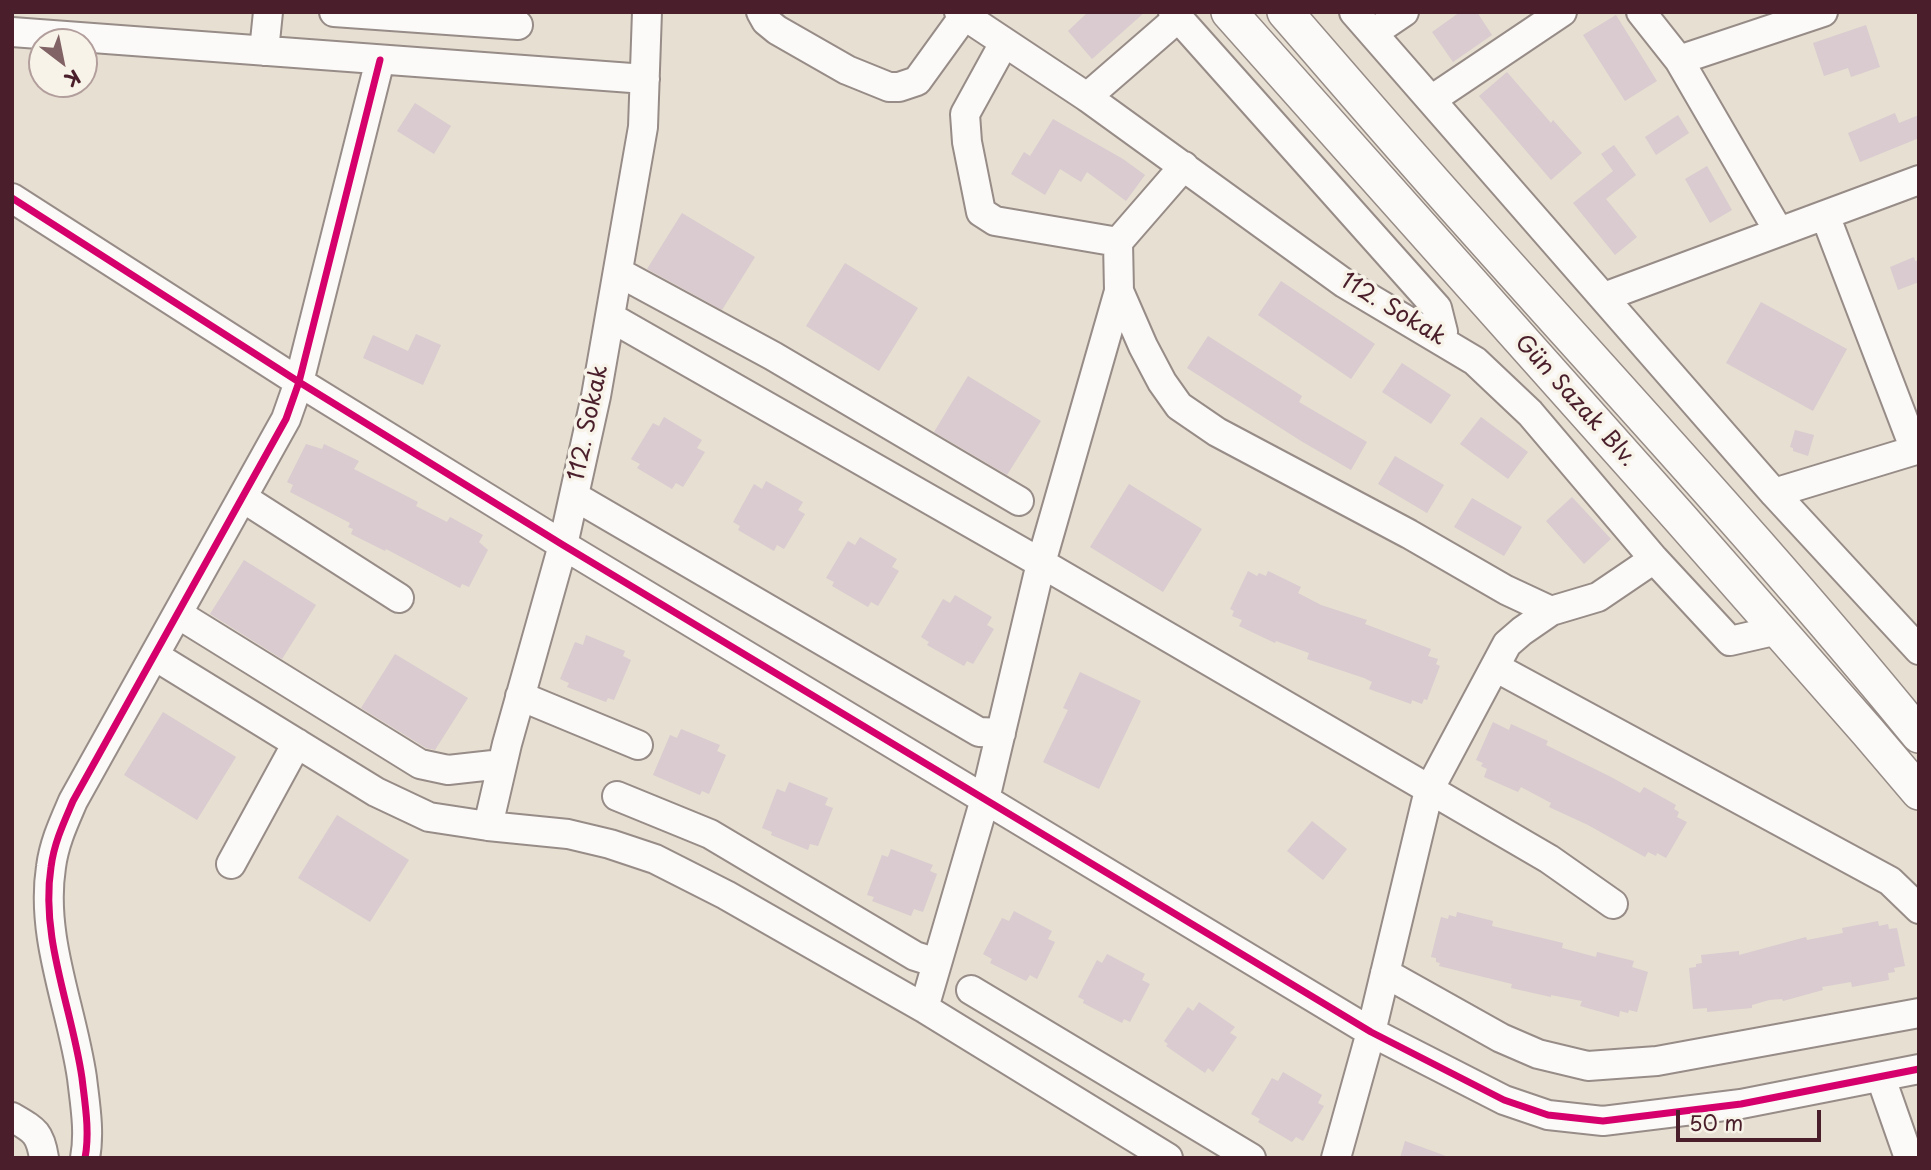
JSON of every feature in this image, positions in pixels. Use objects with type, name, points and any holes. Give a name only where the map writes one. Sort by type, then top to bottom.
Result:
[{"type":"main road","name":"Gün Sazak Blv.","points":[[1229,12],[1779,630],[1919,792]]},
{"type":"main road","name":"Gün Sazak Blv.","points":[[1285,12],[1695,475],[1919,735]]},
{"type":"street","points":[[264,51],[268,12]]},
{"type":"street","points":[[334,12],[518,26]]},
{"type":"street","name":"112. Sokak","points":[[488,825],[520,696],[563,545],[596,396],[643,127],[647,12]]},
{"type":"street","points":[[761,12],[766,21],[777,30],[847,70],[888,87],[899,87],[917,81],[962,14]]},
{"type":"street","points":[[1354,12],[1774,493],[1919,650]]},
{"type":"street","points":[[1373,33],[1404,12]]},
{"type":"street","points":[[1431,100],[1562,12]]},
{"type":"street","points":[[1641,12],[1679,60],[1779,232]]},
{"type":"street","points":[[1679,60],[1823,12]]},
{"type":"street","name":"112. Sokak","points":[[962,14],[1087,97],[1344,283],[1475,361],[1530,413],[1654,559],[1730,642],[1779,630]]},
{"type":"street","points":[[1087,97],[1175,15],[1437,308],[1443,332],[1439,338]]},
{"type":"street","points":[[12,32],[645,79]]},
{"type":"street","points":[[1004,43],[965,114],[967,142],[981,212],[995,220],[1118,242]]},
{"type":"street","points":[[85,1158],[88,1143],[79,1059],[50,931],[48,898],[57,839],[73,801],[286,419],[299,382],[380,60]]},
{"type":"street","points":[[924,1008],[985,799],[1041,563],[1119,290],[1118,242],[1184,166]]},
{"type":"street","points":[[1604,298],[1919,180]]},
{"type":"street","points":[[12,198],[299,382],[563,545],[1371,1032],[1504,1100],[1548,1115],[1603,1121],[1741,1104],[1919,1069]]},
{"type":"street","points":[[1774,493],[1917,449],[1825,215]]},
{"type":"street","points":[[618,272],[773,356],[1019,501]]},
{"type":"street","points":[[1119,290],[1156,370],[1179,406],[1217,432],[1409,534],[1506,590],[1551,611]]},
{"type":"street","points":[[610,317],[1041,563],[1549,859],[1613,904]]},
{"type":"street","points":[[574,496],[979,732],[1001,733]]},
{"type":"street","points":[[243,498],[400,598]]},
{"type":"street","points":[[1336,1158],[1371,1032],[1429,790],[1507,644],[1551,611],[1598,597],[1654,559]]},
{"type":"street","points":[[178,614],[421,764],[448,770],[502,764]]},
{"type":"street","points":[[155,656],[376,792],[429,817],[568,834],[655,859],[726,895],[924,1008],[1168,1158]]},
{"type":"street","points":[[1495,667],[1890,881],[1919,909]]},
{"type":"street","points":[[520,696],[638,745]]},
{"type":"street","points":[[231,864],[297,743]]},
{"type":"street","points":[[617,796],[710,834],[915,956],[937,963]]},
{"type":"street","points":[[1385,973],[1501,1038],[1538,1054],[1588,1066],[1657,1061],[1919,1013]]},
{"type":"street","points":[[971,990],[1251,1158]]},
{"type":"street","points":[[1881,1078],[1909,1158]]},
{"type":"street","points":[[12,1117],[40,1139],[36,1156]]},
{"type":"building","points":[[1088,12],[1145,12],[1092,59],[1068,31]]},
{"type":"building","points":[[1460,12],[1477,12],[1492,35],[1453,62],[1432,32]]},
{"type":"building","points":[[1616,15],[1657,81],[1625,101],[1583,35]]},
{"type":"building","points":[[1866,25],[1880,67],[1851,77],[1848,68],[1824,76],[1813,43]]},
{"type":"building","points":[[1507,72],[1551,123],[1553,120],[1582,153],[1551,180],[1479,96]]},
{"type":"building","points":[[415,103],[451,126],[434,154],[397,131]]},
{"type":"building","points":[[1895,113],[1899,123],[1919,115],[1919,138],[1860,162],[1848,133]]},
{"type":"building","points":[[1678,115],[1689,133],[1656,155],[1645,137]]},
{"type":"building","points":[[1053,119],[1123,159],[1145,175],[1126,201],[1087,172],[1081,182],[1060,169],[1045,195],[1011,174],[1024,152],[1030,156]]},
{"type":"building","points":[[1614,145],[1636,175],[1606,199],[1637,237],[1615,255],[1573,203],[1613,171],[1601,154]]},
{"type":"building","points":[[1707,166],[1732,210],[1710,223],[1685,179]]},
{"type":"building","points":[[682,213],[755,257],[722,310],[647,269]]},
{"type":"building","points":[[1914,257],[1915,261],[1919,260],[1919,282],[1898,290],[1890,267]]},
{"type":"building","points":[[845,263],[918,308],[879,371],[806,326]]},
{"type":"building","points":[[1281,281],[1375,344],[1351,379],[1258,315]]},
{"type":"building","points":[[1761,302],[1847,349],[1813,411],[1726,363]]},
{"type":"building","points":[[416,334],[441,345],[423,385],[363,358],[373,335],[408,351]]},
{"type":"building","points":[[1208,336],[1302,396],[1299,402],[1367,442],[1351,470],[1187,368]]},
{"type":"building","points":[[1402,363],[1451,395],[1431,424],[1382,392]]},
{"type":"building","points":[[968,376],[1041,421],[1007,475],[934,432]]},
{"type":"building","points":[[664,417],[702,440],[697,448],[705,452],[683,487],[676,483],[672,489],[637,468],[640,464],[631,459],[653,423],[659,426]]},
{"type":"building","points":[[1481,417],[1528,452],[1508,479],[1460,444]]},
{"type":"building","points":[[1795,430],[1814,435],[1808,456],[1793,451],[1790,447]]},
{"type":"building","points":[[306,444],[322,449],[324,444],[359,461],[354,469],[418,502],[416,506],[447,522],[450,517],[483,535],[479,542],[488,550],[469,587],[462,584],[460,588],[351,534],[353,529],[348,527],[350,523],[290,492],[293,485],[287,482]]},
{"type":"building","points":[[1395,456],[1444,485],[1427,513],[1378,484]]},
{"type":"building","points":[[766,481],[803,502],[798,510],[805,514],[784,549],[777,545],[774,551],[738,530],[740,526],[733,522],[754,484],[762,489]]},
{"type":"building","points":[[1129,484],[1202,529],[1163,592],[1090,547]]},
{"type":"building","points":[[1572,497],[1611,539],[1584,564],[1546,521]]},
{"type":"building","points":[[1472,498],[1522,527],[1504,556],[1454,527]]},
{"type":"building","points":[[860,537],[897,559],[892,567],[899,571],[878,606],[871,602],[868,607],[832,586],[834,582],[826,578],[848,541],[855,545]]},
{"type":"building","points":[[244,560],[316,605],[282,659],[210,614]]},
{"type":"building","points":[[1248,571],[1257,576],[1259,573],[1266,576],[1268,571],[1301,587],[1298,593],[1321,605],[1367,620],[1365,624],[1431,649],[1428,656],[1438,659],[1436,664],[1440,666],[1427,700],[1424,699],[1422,704],[1412,700],[1411,704],[1369,689],[1372,682],[1364,678],[1307,659],[1309,653],[1276,641],[1275,643],[1239,626],[1242,620],[1232,616],[1234,611],[1230,609]]},
{"type":"building","points":[[955,595],[992,617],[987,625],[994,629],[973,664],[967,661],[964,666],[927,645],[929,642],[921,637],[943,599],[950,603]]},
{"type":"building","points":[[586,635],[625,651],[623,656],[631,660],[614,700],[608,698],[606,702],[567,687],[569,683],[560,679],[575,642],[583,645]]},
{"type":"building","points":[[395,654],[468,698],[435,750],[426,748],[361,708]]},
{"type":"building","points":[[1080,672],[1141,701],[1099,789],[1043,762],[1068,710],[1063,708]]},
{"type":"building","points":[[163,712],[236,757],[197,820],[124,775]]},
{"type":"building","points":[[1493,722],[1509,730],[1511,724],[1548,741],[1546,745],[1640,793],[1644,787],[1676,805],[1674,809],[1679,812],[1677,817],[1687,822],[1666,858],[1648,852],[1645,857],[1549,807],[1551,803],[1521,787],[1518,792],[1484,777],[1487,769],[1481,766],[1483,763],[1476,760]]},
{"type":"building","points":[[681,729],[720,745],[717,751],[726,755],[709,794],[702,791],[700,795],[653,775],[670,735],[677,738]]},
{"type":"building","points":[[789,782],[828,798],[825,805],[833,808],[818,846],[810,844],[808,850],[771,835],[772,832],[762,828],[777,789],[785,792]]},
{"type":"building","points":[[337,815],[409,860],[370,922],[298,878]]},
{"type":"building","points":[[1312,821],[1347,849],[1323,880],[1287,851]]},
{"type":"building","points":[[891,849],[933,865],[930,871],[937,874],[923,912],[914,909],[911,916],[872,901],[874,897],[867,895],[882,855],[888,857]]},
{"type":"building","points":[[1014,911],[1052,931],[1048,939],[1055,942],[1037,979],[1030,975],[1026,981],[990,963],[992,959],[983,954],[1002,918],[1009,921]]},
{"type":"building","points":[[1457,912],[1493,921],[1492,926],[1563,943],[1562,948],[1596,957],[1597,952],[1634,961],[1632,967],[1648,972],[1637,1012],[1620,1011],[1619,1017],[1580,1006],[1582,1001],[1511,988],[1512,984],[1439,966],[1436,958],[1431,957],[1441,917],[1456,917]]},
{"type":"building","points":[[1878,921],[1879,926],[1888,924],[1889,929],[1897,928],[1905,966],[1894,968],[1895,972],[1888,973],[1889,980],[1852,987],[1851,982],[1822,987],[1823,990],[1783,1001],[1769,1000],[1752,1005],[1752,1008],[1707,1012],[1707,1008],[1693,1009],[1689,968],[1702,963],[1701,955],[1739,951],[1739,955],[1806,937],[1807,940],[1843,933],[1842,928]]},
{"type":"building","points":[[1107,954],[1145,974],[1142,980],[1150,984],[1130,1022],[1124,1019],[1122,1023],[1083,1003],[1084,1000],[1078,997],[1097,960],[1102,963]]},
{"type":"building","points":[[1199,1002],[1235,1027],[1230,1033],[1237,1037],[1213,1072],[1208,1068],[1205,1073],[1166,1046],[1168,1044],[1164,1041],[1188,1007],[1193,1011]]},
{"type":"building","points":[[1283,1072],[1322,1095],[1318,1103],[1324,1106],[1303,1141],[1296,1137],[1292,1142],[1258,1122],[1260,1119],[1251,1114],[1272,1078],[1278,1081]]},
{"type":"building","points":[[1405,1141],[1446,1156],[1400,1158]]},
{"type":"cycle path","points":[[85,1158],[87,1128],[82,1078],[53,947],[50,920],[49,894],[54,850],[73,801],[286,419],[299,382],[380,60]]},
{"type":"cycle path","points":[[12,198],[299,382],[563,545],[1371,1032],[1504,1100],[1548,1115],[1603,1121],[1741,1104],[1919,1069]]}]
